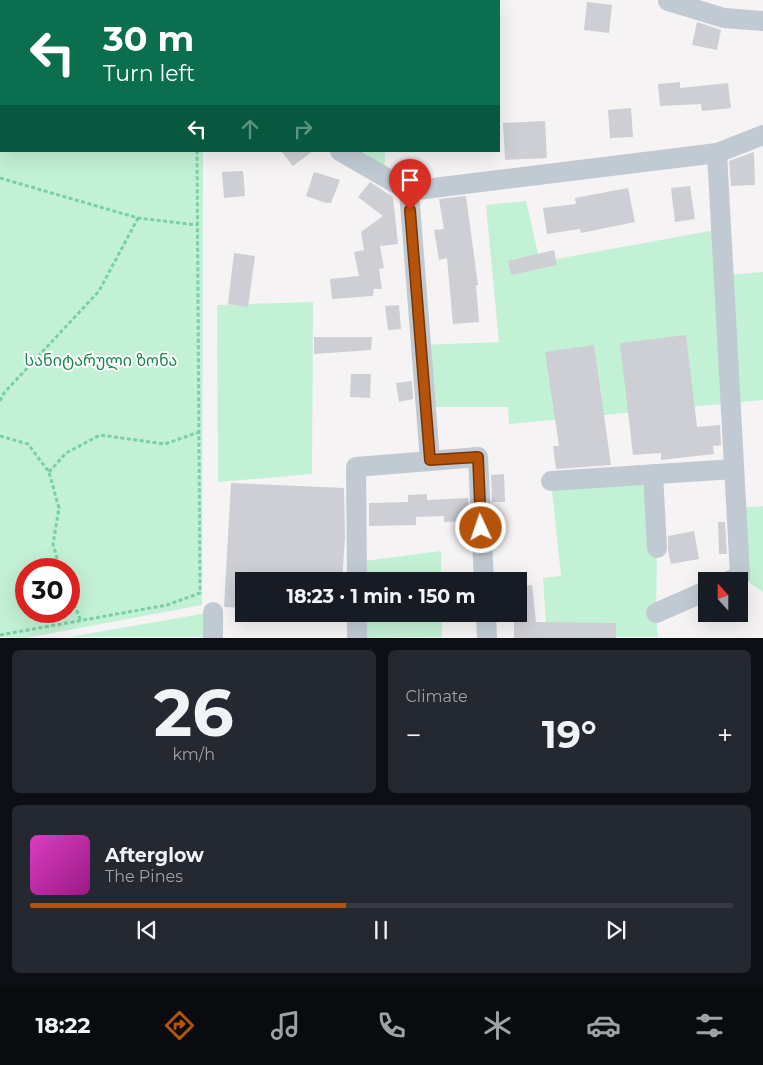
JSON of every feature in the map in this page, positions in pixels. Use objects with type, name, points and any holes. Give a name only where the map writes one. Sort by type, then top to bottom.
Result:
[{"type":"street","points":[[668,2],[724,18],[763,21]]},
{"type":"street","points":[[342,152],[409,190],[717,153],[763,135]]},
{"type":"street","points":[[717,153],[734,469],[734,572]]},
{"type":"street","points":[[409,190],[430,460]]},
{"type":"street","points":[[357,572],[356,467],[478,457],[484,572]]},
{"type":"street","points":[[551,481],[734,469]]},
{"type":"street","points":[[653,474],[657,548]]},
{"type":"street","points":[[656,613],[698,595]]},
{"type":"street","points":[[213,612],[213,638]]},
{"type":"street","points":[[357,622],[357,638]]},
{"type":"street","points":[[486,622],[487,638]]},
{"type":"path","points":[[80,620],[167,605],[200,593],[197,152]]},
{"type":"path","points":[[0,178],[138,218],[197,225]]},
{"type":"path","points":[[0,401],[4,393],[99,290],[138,218]]},
{"type":"path","points":[[49,472],[66,453],[100,435],[165,444],[199,432]]},
{"type":"path","points":[[0,436],[28,444],[49,472],[59,508],[53,544],[57,558]]},
{"type":"path","points":[[0,635],[64,623]]},
{"type":"green space","name":"სანიტარული ზონა","points":[[0,152],[203,152],[202,605],[26,638],[0,637]]},
{"type":"green space","points":[[346,152],[385,152],[384,177]]},
{"type":"green space","points":[[526,201],[540,262],[721,229],[724,275],[763,272],[763,400],[509,424],[508,407],[426,407],[421,345],[499,342],[486,205]]},
{"type":"green space","points":[[313,302],[312,474],[218,482],[217,305]]},
{"type":"green space","points":[[653,474],[657,548],[656,613],[658,637],[547,637],[543,578],[561,576],[551,481]]},
{"type":"green space","points":[[763,506],[763,592],[748,582],[748,572],[740,572],[736,508]]},
{"type":"green space","points":[[441,551],[441,572],[357,572],[357,562]]},
{"type":"green space","points":[[213,612],[213,637],[69,637]]},
{"type":"green space","points":[[357,622],[442,622],[442,637],[357,638]]},
{"type":"building","points":[[587,2],[612,5],[609,33],[584,30]]},
{"type":"building","points":[[697,22],[721,30],[717,50],[692,45]]},
{"type":"building","points":[[680,82],[680,88],[728,83],[731,108],[702,111],[701,104],[660,106],[658,84]]},
{"type":"building","points":[[631,108],[633,137],[610,138],[608,110]]},
{"type":"building","points":[[545,121],[547,158],[505,160],[503,123]]},
{"type":"building","points":[[282,152],[312,152],[293,166]]},
{"type":"building","points":[[754,152],[755,185],[731,186],[729,161]]},
{"type":"building","points":[[243,171],[245,196],[224,198],[222,172]]},
{"type":"building","points":[[314,172],[340,180],[331,203],[306,196]]},
{"type":"building","points":[[370,182],[393,197],[398,244],[380,246],[384,268],[379,269],[382,289],[374,289],[373,296],[332,299],[330,279],[359,276],[354,252],[364,250],[361,232],[383,216],[358,197]]},
{"type":"building","points":[[690,186],[695,219],[675,222],[671,188]]},
{"type":"building","points":[[628,188],[635,222],[581,233],[580,229],[547,234],[543,208],[576,204],[575,198]]},
{"type":"building","points":[[466,196],[478,285],[476,285],[479,322],[453,324],[447,258],[439,260],[434,230],[444,229],[439,199]]},
{"type":"building","points":[[554,250],[557,265],[511,275],[508,261]]},
{"type":"building","points":[[234,253],[255,256],[248,307],[228,304]]},
{"type":"building","points":[[399,305],[401,329],[388,330],[385,306]]},
{"type":"building","points":[[686,335],[697,427],[720,425],[721,445],[713,446],[714,454],[661,460],[661,453],[633,455],[620,343]]},
{"type":"building","points":[[314,337],[372,337],[371,350],[314,354]]},
{"type":"building","points":[[594,345],[611,465],[556,469],[553,446],[559,446],[545,352]]},
{"type":"building","points":[[351,374],[371,374],[370,398],[350,397]]},
{"type":"building","points":[[412,381],[413,399],[399,402],[396,383]]},
{"type":"building","points":[[504,474],[505,502],[492,502],[491,475]]},
{"type":"building","points":[[231,483],[344,488],[345,537],[343,572],[235,572],[235,608],[224,607]]},
{"type":"building","points":[[427,494],[427,500],[468,498],[469,521],[444,522],[444,516],[416,517],[416,525],[369,526],[369,503],[408,502],[408,495]]},
{"type":"building","points":[[718,522],[725,522],[727,554],[719,554]]},
{"type":"building","points":[[694,531],[699,559],[671,564],[668,551],[668,536]]},
{"type":"building","points":[[532,585],[536,622],[616,623],[616,638],[514,638],[514,622],[527,622],[527,586]]},
{"type":"route","points":[[410,210],[430,460],[478,457],[481,528]]}]
